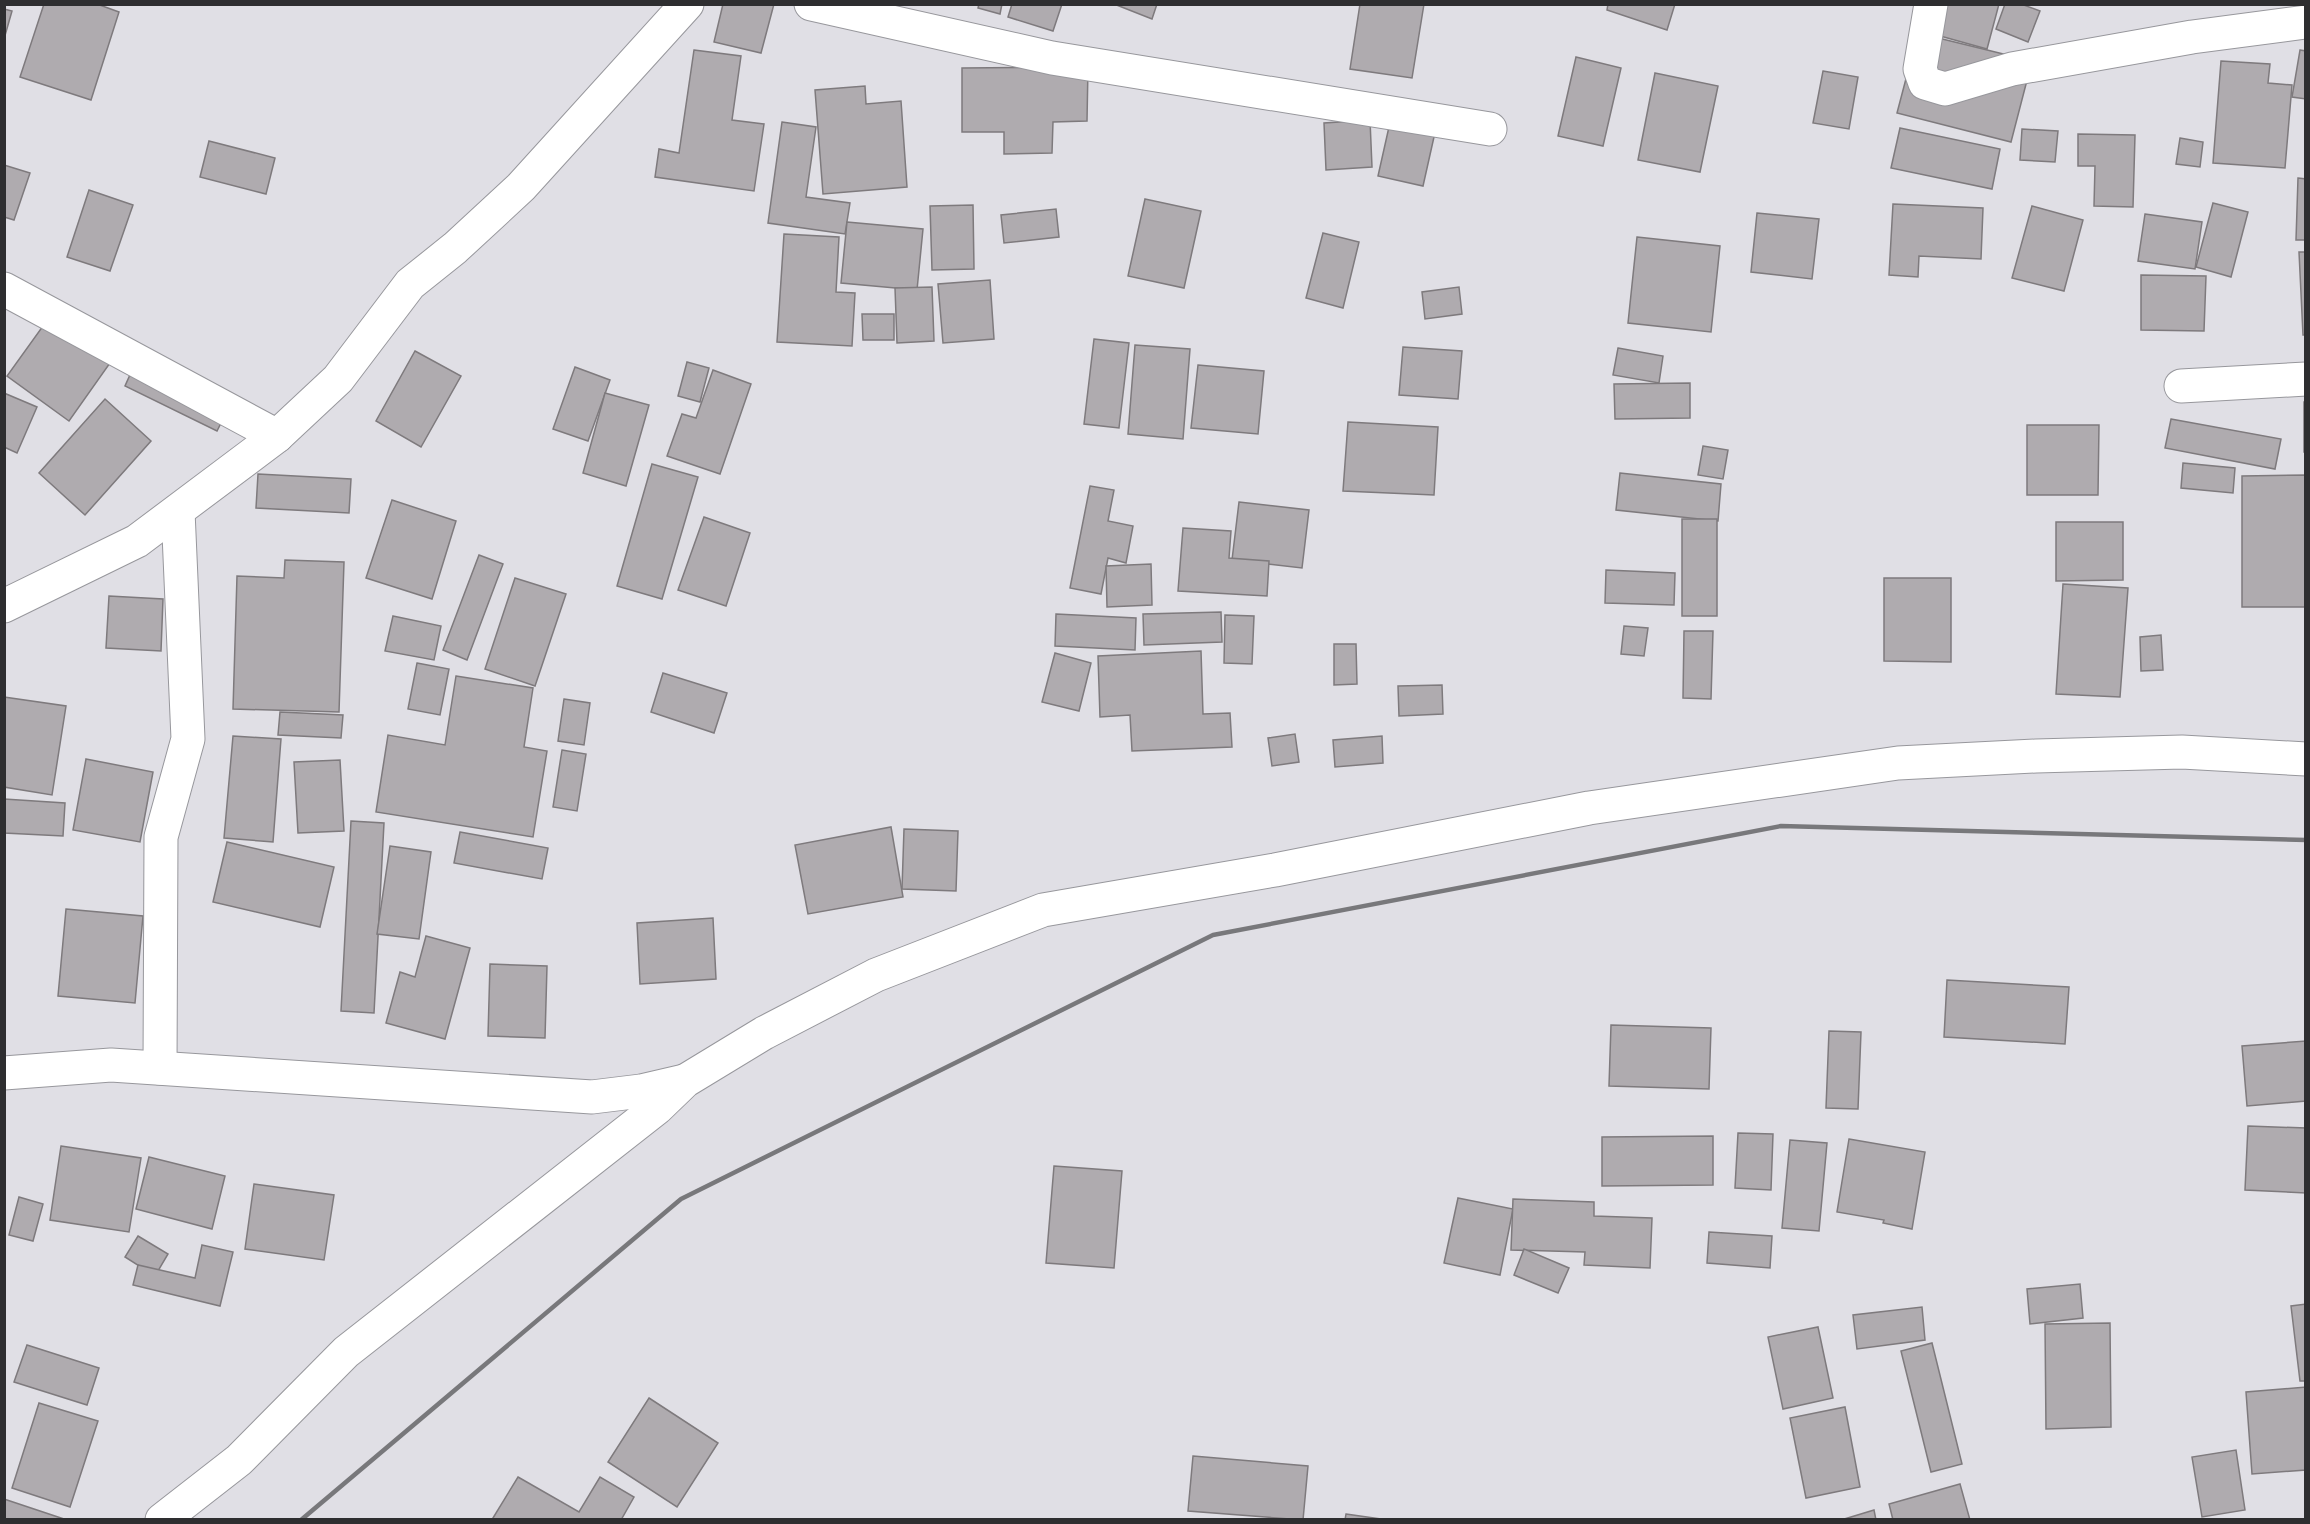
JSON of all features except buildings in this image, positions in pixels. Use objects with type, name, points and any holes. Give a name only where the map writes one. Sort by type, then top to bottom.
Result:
[{"type":"street","points":[[4,606],[137,541],[278,436],[338,379],[410,284],[455,248],[520,187],[687,4]]},
{"type":"street","points":[[811,4],[1052,58],[1490,129]]},
{"type":"street","points":[[1931,4],[1920,69],[1925,83],[1945,89],[2012,69],[2192,37],[2306,22]]},
{"type":"street","points":[[4,289],[278,436]]},
{"type":"street","points":[[2181,386],[2306,379]]},
{"type":"street","points":[[160,1068],[161,837],[188,739],[178,511]]},
{"type":"street","points":[[162,1520],[239,1460],[346,1352],[657,1108],[685,1081],[764,1033],[876,975],[1043,910],[1275,870],[1589,808],[1898,763],[2182,752],[2306,759]]},
{"type":"street","points":[[4,1073],[111,1065],[592,1097],[641,1091],[685,1081]]},
{"type":"railway","points":[[301,1520],[681,1199],[1213,935],[1781,826],[2306,840]]}]
